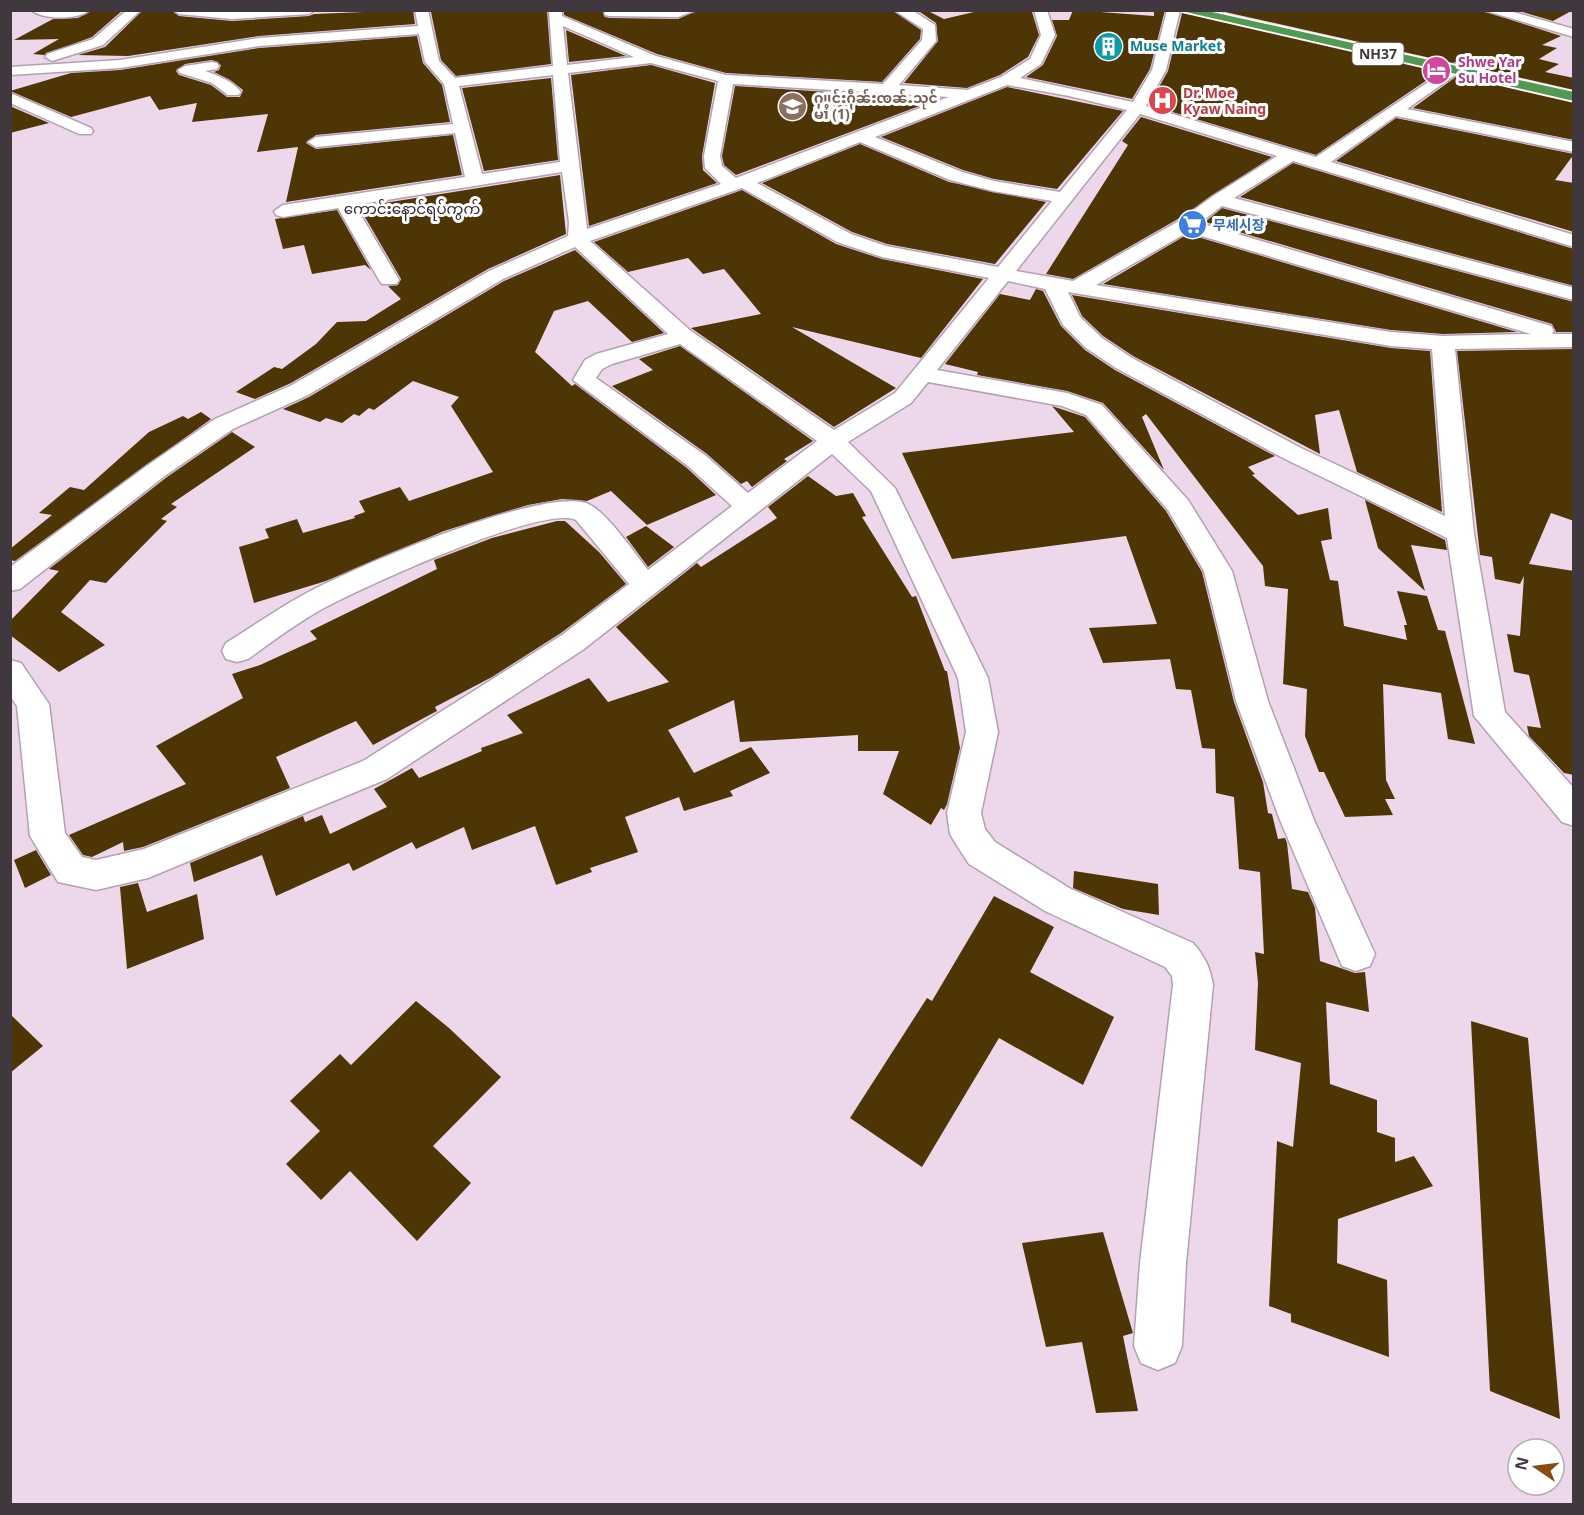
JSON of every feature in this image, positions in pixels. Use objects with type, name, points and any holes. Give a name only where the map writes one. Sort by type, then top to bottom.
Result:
[{"type":"highway","name":"NH37","points":[[1183,10],[1456,68],[1574,90]]},
{"type":"highway","name":"NH37","points":[[1194,10],[1224,13],[1574,97]]},
{"type":"street","points":[[37,10],[68,12],[84,10]]},
{"type":"street","points":[[10,71],[98,42],[135,10]]},
{"type":"street","points":[[179,10],[232,15],[309,10]]},
{"type":"street","points":[[421,10],[425,28],[423,45],[432,62],[451,83],[474,179]]},
{"type":"street","points":[[602,36],[610,25],[610,11],[678,13],[690,10]]},
{"type":"street","points":[[888,89],[929,41],[930,28],[916,17],[900,10]]},
{"type":"street","points":[[10,582],[157,470],[224,424],[300,390],[496,275],[577,239],[738,183],[1006,80],[1036,61],[1048,35],[1040,10]]},
{"type":"street","points":[[10,671],[33,704],[48,836],[71,871],[96,875],[148,863],[375,770],[573,642],[833,441],[903,398],[1137,108],[1159,70],[1174,10]]},
{"type":"street","points":[[1489,10],[1574,33]]},
{"type":"street","points":[[577,239],[578,222],[569,166],[556,15],[651,59],[726,80],[972,94]]},
{"type":"street","points":[[10,71],[120,64],[259,42],[425,28]]},
{"type":"street","points":[[451,83],[651,59]]},
{"type":"street","points":[[222,64],[185,70],[217,80],[233,92]]},
{"type":"street","points":[[1318,163],[1456,68]]},
{"type":"street","points":[[726,80],[712,156],[714,168],[738,183],[853,241],[882,251],[1076,288],[1368,335],[1443,343],[1573,340]]},
{"type":"street","points":[[1006,80],[1069,91],[1137,108],[1574,241]]},
{"type":"street","points":[[10,98],[85,131]]},
{"type":"street","points":[[1393,111],[1574,147]]},
{"type":"street","points":[[316,142],[461,128]]},
{"type":"street","points":[[861,137],[956,176],[993,186],[1066,198]]},
{"type":"street","points":[[1076,288],[1186,225],[1219,200],[1291,155]]},
{"type":"street","points":[[283,211],[474,179],[569,166]]},
{"type":"street","points":[[1219,200],[1574,294]]},
{"type":"street","points":[[343,201],[388,280]]},
{"type":"street","points":[[1186,225],[1573,340]]},
{"type":"street","points":[[577,239],[683,336],[833,441],[882,488],[973,678],[982,732],[964,813],[968,834],[982,854],[1058,900],[1179,955],[1191,969],[1192,985],[1163,1263],[1158,1346]]},
{"type":"street","points":[[1053,284],[1071,320],[1094,343],[1124,363],[1292,453],[1460,534]]},
{"type":"street","points":[[683,336],[604,359],[593,365],[584,380],[697,461],[748,507]]},
{"type":"street","points":[[1443,343],[1460,534],[1490,716],[1574,812]]},
{"type":"street","points":[[921,374],[1067,400],[1094,410],[1179,506],[1218,571],[1252,701],[1297,820],[1356,954]]},
{"type":"street","points":[[237,651],[324,596],[410,557],[529,515],[564,507],[582,511],[645,586]]},
{"type":"building","points":[[92,10],[123,10],[92,37],[44,55],[33,54],[59,39],[14,40],[53,19],[78,18]]},
{"type":"building","points":[[143,10],[171,10],[179,16],[232,21],[314,14],[413,10],[415,24],[259,36],[128,56],[78,55],[105,47]]},
{"type":"building","points":[[547,10],[551,64],[456,76],[441,60],[431,12]]},
{"type":"building","points":[[564,10],[602,10],[605,17],[610,18],[678,19],[698,10],[892,10],[921,30],[920,39],[882,82],[726,73],[657,54],[564,15]]},
{"type":"building","points":[[917,10],[926,10],[944,19],[974,12],[1032,12],[1039,35],[1028,57],[1000,75],[967,88],[904,83],[938,41],[936,23]]},
{"type":"building","name":"Muse Market","points":[[1073,10],[1154,16],[1154,10],[1165,10],[1150,69],[1132,99],[1026,77],[1043,65],[1057,36],[1052,20],[1069,20]]},
{"type":"building","points":[[1216,10],[1481,10],[1561,36],[1542,45],[1557,48],[1539,59],[1559,64],[1545,72],[1574,78],[1574,90],[1469,66],[1461,59],[1453,63]]},
{"type":"building","points":[[1516,10],[1573,10],[1553,21]]},
{"type":"building","points":[[1182,13],[1439,72],[1316,155],[1149,105],[1168,71]]},
{"type":"building","points":[[566,30],[626,56],[569,62]]},
{"type":"building","points":[[417,36],[423,63],[442,85],[450,122],[316,135],[306,143],[316,149],[453,135],[462,175],[286,202],[298,147],[257,152],[268,114],[192,122],[197,103],[159,110],[150,96],[71,117],[10,91],[71,73],[120,70],[259,48]],"holes":[[[212,60],[221,65],[219,70],[214,72],[243,90],[240,97],[227,97],[211,85],[179,75],[176,71],[185,64]]]},
{"type":"building","points":[[651,65],[715,83],[702,156],[703,170],[717,183],[589,226],[571,75]]},
{"type":"building","points":[[1457,76],[1574,103],[1574,140],[1413,108]]},
{"type":"building","points":[[551,78],[558,160],[484,171],[462,88]]},
{"type":"building","points":[[735,86],[938,99],[736,175],[724,165],[722,156]]},
{"type":"building","points":[[1007,87],[1123,111],[1057,189],[994,179],[963,170],[881,137]]},
{"type":"building","points":[[10,106],[49,123],[10,133]]},
{"type":"building","points":[[1141,117],[1272,157],[1178,219],[1073,279],[1046,274],[1128,145],[1122,141]]},
{"type":"building","points":[[1396,118],[1574,154],[1555,180],[1574,183],[1574,232],[1336,161]]},
{"type":"building","points":[[860,144],[949,182],[1046,202],[995,264],[887,244],[852,232],[762,183]]},
{"type":"building","points":[[1293,163],[1574,249],[1574,286],[1240,197]]},
{"type":"building","points":[[560,175],[566,234],[488,269],[291,383],[255,399],[236,392],[274,367],[282,369],[316,344],[337,322],[366,321],[401,299],[388,286],[398,285],[401,279],[359,207]]},
{"type":"building","points":[[742,190],[836,244],[882,259],[983,279],[921,358],[792,327],[896,388],[834,427],[691,328],[761,314],[724,269],[703,274],[688,258],[628,272],[594,242]]},
{"type":"building","points":[[1222,208],[1574,302],[1574,332],[1556,332],[1552,324],[1205,222]]},
{"type":"building","points":[[337,210],[371,270],[365,265],[312,274],[304,245],[283,249],[275,219]]},
{"type":"building","points":[[1188,234],[1517,332],[1443,334],[1391,330],[1103,284]]},
{"type":"building","points":[[575,250],[664,333],[632,342],[588,301],[554,311],[535,352],[572,386],[575,384],[687,468],[716,495],[647,525],[611,491],[587,501],[562,499],[528,505],[444,531],[326,581],[254,603],[239,547],[269,538],[265,529],[297,519],[303,533],[355,518],[354,516],[365,512],[359,501],[400,487],[409,501],[493,472],[451,406],[459,397],[413,381],[374,410],[369,408],[359,416],[354,414],[342,423],[326,418],[320,422],[283,409],[309,397],[504,281]]},
{"type":"building","points":[[1036,289],[1043,291],[1061,326],[1085,350],[1115,370],[1275,456],[1248,467],[1255,474],[1252,475],[1298,515],[1328,508],[1332,539],[1321,541],[1330,580],[1338,581],[1344,626],[1407,640],[1404,625],[1407,625],[1397,591],[1427,596],[1438,630],[1445,631],[1475,744],[1448,739],[1441,693],[1383,684],[1386,780],[1395,799],[1385,799],[1393,815],[1345,817],[1324,772],[1319,772],[1305,736],[1307,689],[1283,684],[1288,589],[1265,586],[1263,566],[1146,414],[1142,417],[1164,470],[1103,403],[1067,391],[977,375],[978,372],[945,364],[1000,294],[1030,300]]},
{"type":"building","points":[[1072,295],[1391,348],[1430,351],[1442,512],[1357,472],[1339,410],[1315,415],[1320,454],[1133,356],[1103,336],[1082,316]]},
{"type":"building","points":[[680,346],[813,441],[784,459],[787,461],[752,487],[747,481],[741,484],[707,454],[612,386],[653,370],[639,359]]},
{"type":"building","points":[[1573,349],[1574,521],[1551,513],[1529,564],[1574,571],[1574,775],[1564,773],[1529,736],[1527,726],[1541,728],[1529,675],[1514,672],[1507,634],[1520,636],[1524,576],[1520,584],[1495,579],[1492,557],[1480,555],[1457,351]]},
{"type":"building","points":[[1052,406],[1085,417],[1166,511],[1202,572],[1234,702],[1263,782],[1268,813],[1272,814],[1278,839],[1285,838],[1287,843],[1292,889],[1308,892],[1315,908],[1320,961],[1355,973],[1365,972],[1369,1012],[1326,1002],[1330,1084],[1377,1100],[1377,1132],[1395,1138],[1395,1162],[1414,1156],[1433,1186],[1338,1219],[1337,1263],[1387,1280],[1389,1357],[1291,1322],[1291,1314],[1269,1306],[1277,1141],[1293,1147],[1301,1063],[1255,1050],[1258,983],[1255,952],[1264,954],[1260,872],[1239,869],[1234,797],[1216,793],[1215,749],[1202,748],[1191,690],[1176,689],[1170,659],[1103,663],[1089,628],[1157,624],[1126,536],[952,559],[902,453],[1074,432]]},
{"type":"building","points":[[201,412],[211,419],[15,561],[10,560],[10,549],[52,515],[39,513],[70,487],[84,490],[149,432],[183,416],[188,419]]},
{"type":"building","points":[[232,432],[255,447],[171,504],[177,507],[161,519],[167,521],[106,583],[90,580],[61,612],[105,645],[59,672],[10,635],[10,621],[59,571],[49,569],[167,477]]},
{"type":"building","points":[[808,476],[836,496],[853,493],[866,516],[862,517],[912,597],[916,596],[945,671],[947,671],[960,748],[947,804],[944,810],[941,808],[931,825],[883,794],[899,751],[858,751],[858,735],[740,742],[734,700],[668,730],[694,773],[751,747],[770,773],[730,791],[733,796],[684,811],[679,797],[625,817],[638,852],[590,868],[592,872],[556,885],[535,826],[472,850],[464,827],[416,849],[412,842],[353,871],[349,863],[276,896],[262,855],[194,882],[190,863],[303,816],[305,822],[322,815],[330,834],[387,807],[374,789],[412,768],[419,778],[482,751],[481,748],[523,733],[507,715],[589,678],[608,702],[669,682],[616,627],[697,563],[701,567],[777,518],[768,507]]},
{"type":"building","points":[[1365,500],[1445,540],[1447,550],[1411,545],[1425,591],[1378,548]]},
{"type":"building","points":[[557,521],[565,521],[599,552],[626,584],[561,633],[492,677],[435,707],[437,711],[373,745],[356,721],[276,757],[290,788],[143,847],[124,851],[123,842],[92,857],[83,855],[69,835],[186,784],[156,746],[243,698],[232,674],[260,665],[317,639],[310,631],[437,569],[434,560],[492,538]]},
{"type":"building","points":[[646,526],[674,547],[648,567],[626,537]]},
{"type":"building","points":[[36,850],[51,875],[25,888],[14,860]]},
{"type":"building","points":[[1074,871],[1158,884],[1159,915],[1123,909],[1073,888]]},
{"type":"building","points":[[138,883],[147,912],[197,894],[204,939],[127,969],[120,887]]},
{"type":"building","points":[[994,896],[1054,927],[1030,972],[1114,1017],[1083,1085],[999,1038],[922,1167],[850,1118],[927,998],[932,1001]]},
{"type":"building","points":[[416,1001],[449,1028],[501,1077],[433,1146],[471,1183],[417,1241],[350,1171],[321,1200],[286,1164],[320,1131],[290,1101],[340,1054],[351,1065]]},
{"type":"building","points":[[10,1014],[43,1046],[10,1073]]},
{"type":"building","points":[[1471,1021],[1528,1038],[1560,1419],[1490,1391]]},
{"type":"building","points":[[1103,1232],[1133,1333],[1123,1336],[1138,1411],[1096,1413],[1082,1342],[1046,1347],[1022,1243]]},
{"type":"place","name":"Muse Market","points":[[1109,46]]},
{"type":"place","name":"Shwe Yar Su Hotel","points":[[1437,70]]},
{"type":"place","name":"Dr. Moe Kyaw Naing","points":[[1162,101]]},
{"type":"place","name":"ႁူင်းႁဵၼ်းၸၼ်ႉသုင် မၢႆ (1)","points":[[793,106]]},
{"type":"place","name":"무세시장","points":[[1192,225]]},
{"type":"district","name":"ကောင်းနောင်ရပ်ကွက်","points":[[412,209]]}]
